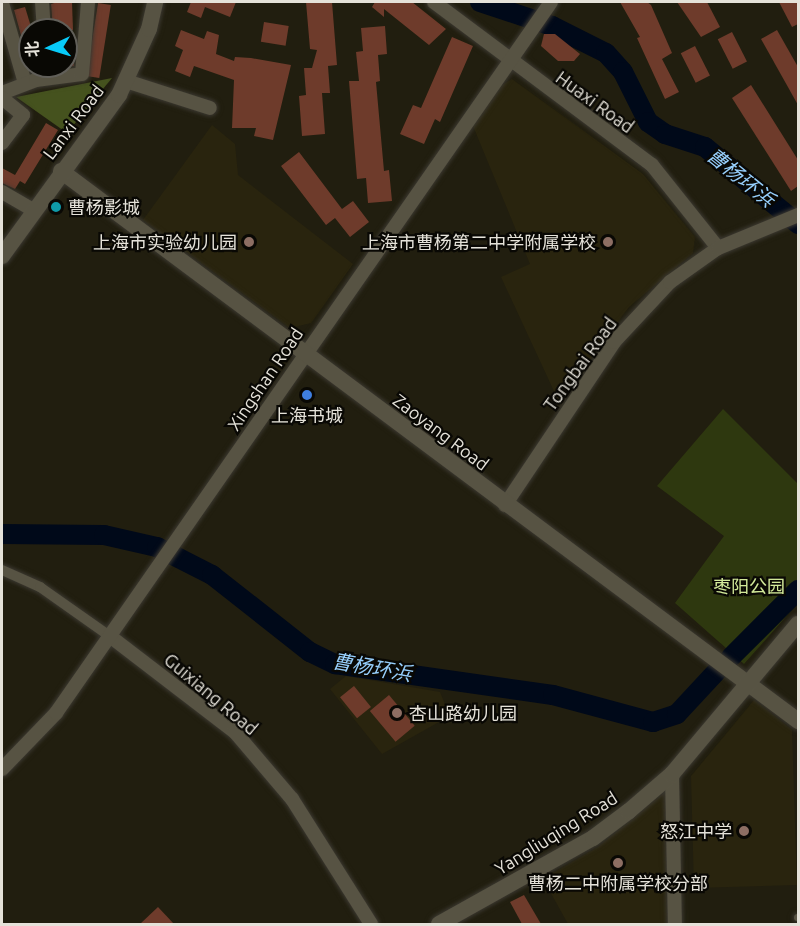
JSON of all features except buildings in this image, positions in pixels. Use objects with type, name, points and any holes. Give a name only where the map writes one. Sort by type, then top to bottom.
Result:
[{"type":"street","points":[[42,2],[44,18]]},
{"type":"street","points":[[78,74],[82,74],[88,2]]},
{"type":"street","name":"Lanxi Road","points":[[2,256],[126,81],[149,29],[155,2]]},
{"type":"street","name":"Huaxi Road","points":[[434,2],[509,61],[652,165],[718,248]]},
{"type":"street","points":[[2,3],[25,83]]},
{"type":"street","name":"Xingshan Road","points":[[2,770],[56,713],[111,637],[304,353],[548,6]]},
{"type":"street","points":[[2,93],[35,78]]},
{"type":"street","points":[[126,81],[210,108]]},
{"type":"street","points":[[2,98],[23,115],[2,143]]},
{"type":"street","name":"Zaoyang Road","points":[[61,171],[505,505],[749,682],[798,721]]},
{"type":"street","points":[[2,192],[33,210]]},
{"type":"street","name":"Tongbai Road","points":[[505,505],[614,342],[670,282],[718,248],[798,215]]},
{"type":"street","name":"Guixiang Road","points":[[2,570],[40,587],[111,637],[235,732],[292,799],[371,924]]},
{"type":"street","name":"Yangliuqing Road","points":[[439,924],[593,837],[672,774],[798,624]]},
{"type":"street","points":[[672,774],[675,924]]},
{"type":"shaded area","name":"上海市曹杨第二中学附属学校","points":[[512,79],[643,174],[695,237],[693,253],[629,307],[559,402],[501,277],[530,264],[473,126],[499,87]]},
{"type":"shaded area","name":"上海市实验幼儿园","points":[[212,125],[235,144],[238,175],[353,264],[311,323],[290,328],[143,220]]},
{"type":"shaded area","name":"杏山路幼儿园","points":[[346,676],[440,692],[447,709],[439,722],[382,754],[330,689]]},
{"type":"shaded area","name":"怒江中学","points":[[754,700],[792,730],[797,885],[694,888],[691,776]]},
{"type":"shaded area","name":"曹杨二中附属学校分部","points":[[665,792],[667,924],[568,924],[543,879],[598,847]]},
{"type":"green space","points":[[112,78],[67,133],[16,97]]},
{"type":"green space","name":"枣阳公园","points":[[723,409],[798,484],[798,603],[744,664],[675,603],[724,536],[657,486]]},
{"type":"waterway","name":"曹杨环浜","points":[[480,2],[552,26],[606,53],[623,72],[648,122],[665,134],[705,147],[798,224]]},
{"type":"waterway","name":"曹杨环浜","points":[[2,534],[104,535],[157,547],[212,575],[310,652],[335,664],[553,695],[653,722],[677,714],[717,671]]},
{"type":"waterway","name":"曹杨环浜","points":[[731,657],[798,590]]},
{"type":"place","name":"曹杨影城","points":[[56,207]]},
{"type":"place","name":"上海市实验幼儿园","points":[[249,242]]},
{"type":"place","name":"上海市曹杨第二中学附属学校","points":[[608,242]]},
{"type":"place","name":"上海书城","points":[[307,395]]},
{"type":"place","name":"杏山路幼儿园","points":[[397,713]]},
{"type":"place","name":"怒江中学","points":[[744,831]]},
{"type":"place","name":"曹杨二中附属学校分部","points":[[618,863]]}]
